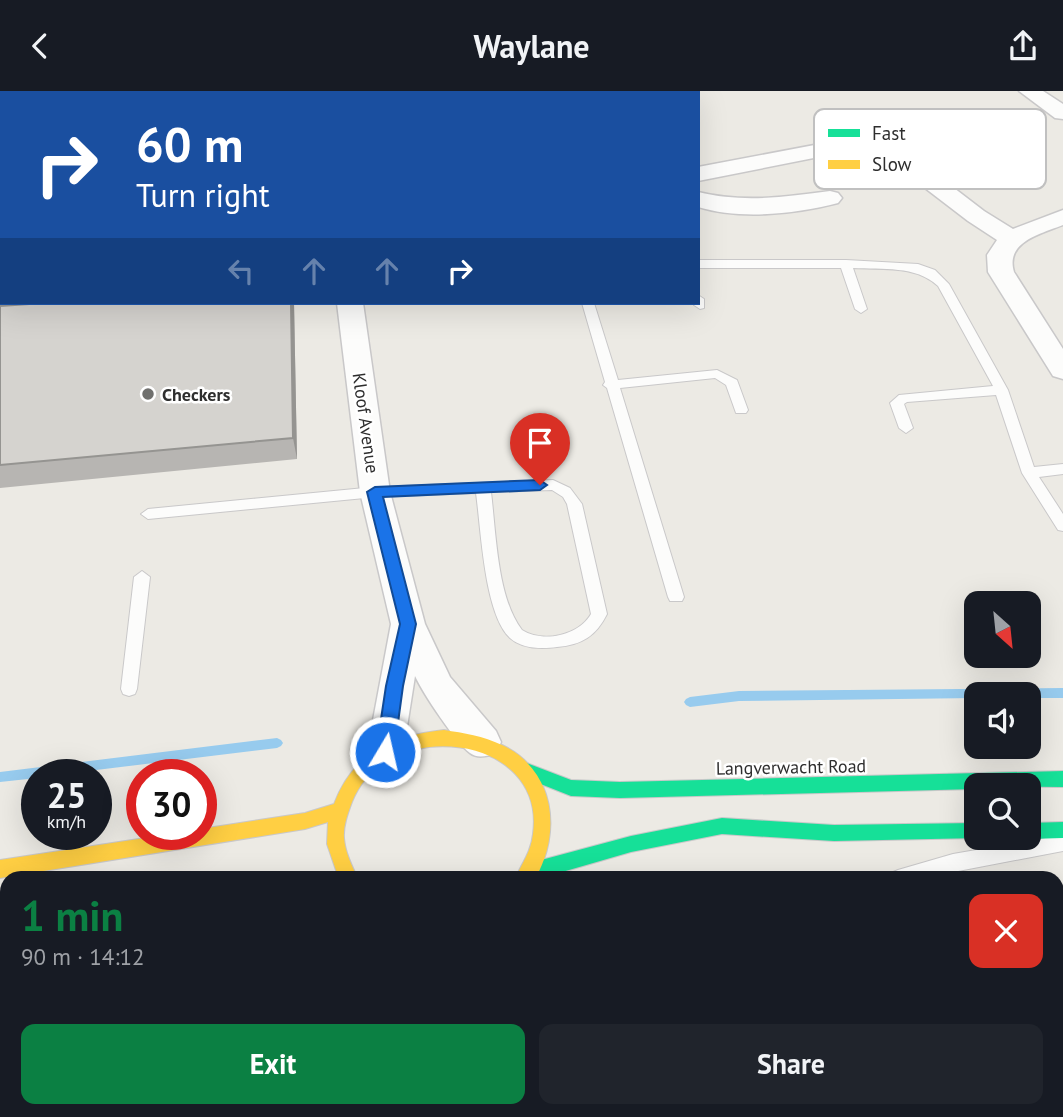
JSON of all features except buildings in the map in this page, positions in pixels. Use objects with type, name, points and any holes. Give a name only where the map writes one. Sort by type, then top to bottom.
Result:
[{"type":"street","points":[[1028,91],[1063,113]]},
{"type":"street","points":[[700,174],[814,151]]},
{"type":"street","points":[[941,189],[976,216],[1014,240]]},
{"type":"street","points":[[700,200],[715,204],[763,205],[830,198]]},
{"type":"street","points":[[1063,217],[1014,240],[1000,252],[1001,272],[1063,370]]},
{"type":"street","name":"Kloof Avenue","points":[[350,305],[375,492],[408,624],[437,686],[484,743]]},
{"type":"street","name":"Kloof Avenue","points":[[385,752],[408,624]]},
{"type":"street","points":[[345,871],[339,858],[335,834],[339,810],[349,787],[365,768],[385,752],[408,741],[434,736],[459,737],[484,743],[506,754],[524,770],[536,789],[543,812],[543,836],[529,871]]},
{"type":"street","name":"Langverwacht Road","points":[[524,770],[571,788],[620,790],[1063,779]]},
{"type":"street","points":[[0,869],[305,821],[339,810]]},
{"type":"street","points":[[540,871],[631,844],[722,826],[834,832],[964,831]]},
{"type":"street","points":[[1041,831],[1063,830]]},
{"type":"lane","points":[[700,264],[846,264],[918,268],[943,284],[1001,390],[1029,473],[1063,526]]},
{"type":"lane","points":[[846,264],[861,309]]},
{"type":"lane","points":[[588,305],[676,597]]},
{"type":"lane","points":[[610,384],[717,374],[732,383],[741,410]]},
{"type":"lane","points":[[905,428],[897,403],[904,398],[1001,390]]},
{"type":"lane","points":[[1029,473],[1063,469]]},
{"type":"lane","points":[[148,514],[375,492],[553,485],[564,489],[572,497],[599,614],[592,630],[578,637],[541,642],[527,640],[514,633],[501,608],[483,489]]},
{"type":"lane","points":[[1046,499],[1063,498]]},
{"type":"lane","points":[[129,689],[142,577]]},
{"type":"lane","points":[[926,871],[953,863],[1063,843]]},
{"type":"waterway","points":[[690,702],[739,696],[1063,693]]},
{"type":"waterway","points":[[0,777],[277,743]]},
{"type":"traffic: fast","points":[[524,770],[571,788],[620,790],[1063,779]]},
{"type":"traffic: fast","points":[[534,871],[631,844],[722,826],[834,833],[964,831]]},
{"type":"traffic: fast","points":[[1041,831],[1063,830]]},
{"type":"traffic: slow","points":[[346,871],[335,836],[339,813],[349,786],[367,765],[390,750],[416,741],[444,738],[472,741],[498,751],[519,767],[534,786],[542,809],[542,837],[529,871]]},
{"type":"traffic: slow","points":[[0,869],[305,821],[339,810]]},
{"type":"place","name":"Checkers","points":[[148,394]]},
{"type":"route","points":[[385,752],[408,624],[375,492],[540,485]]}]
